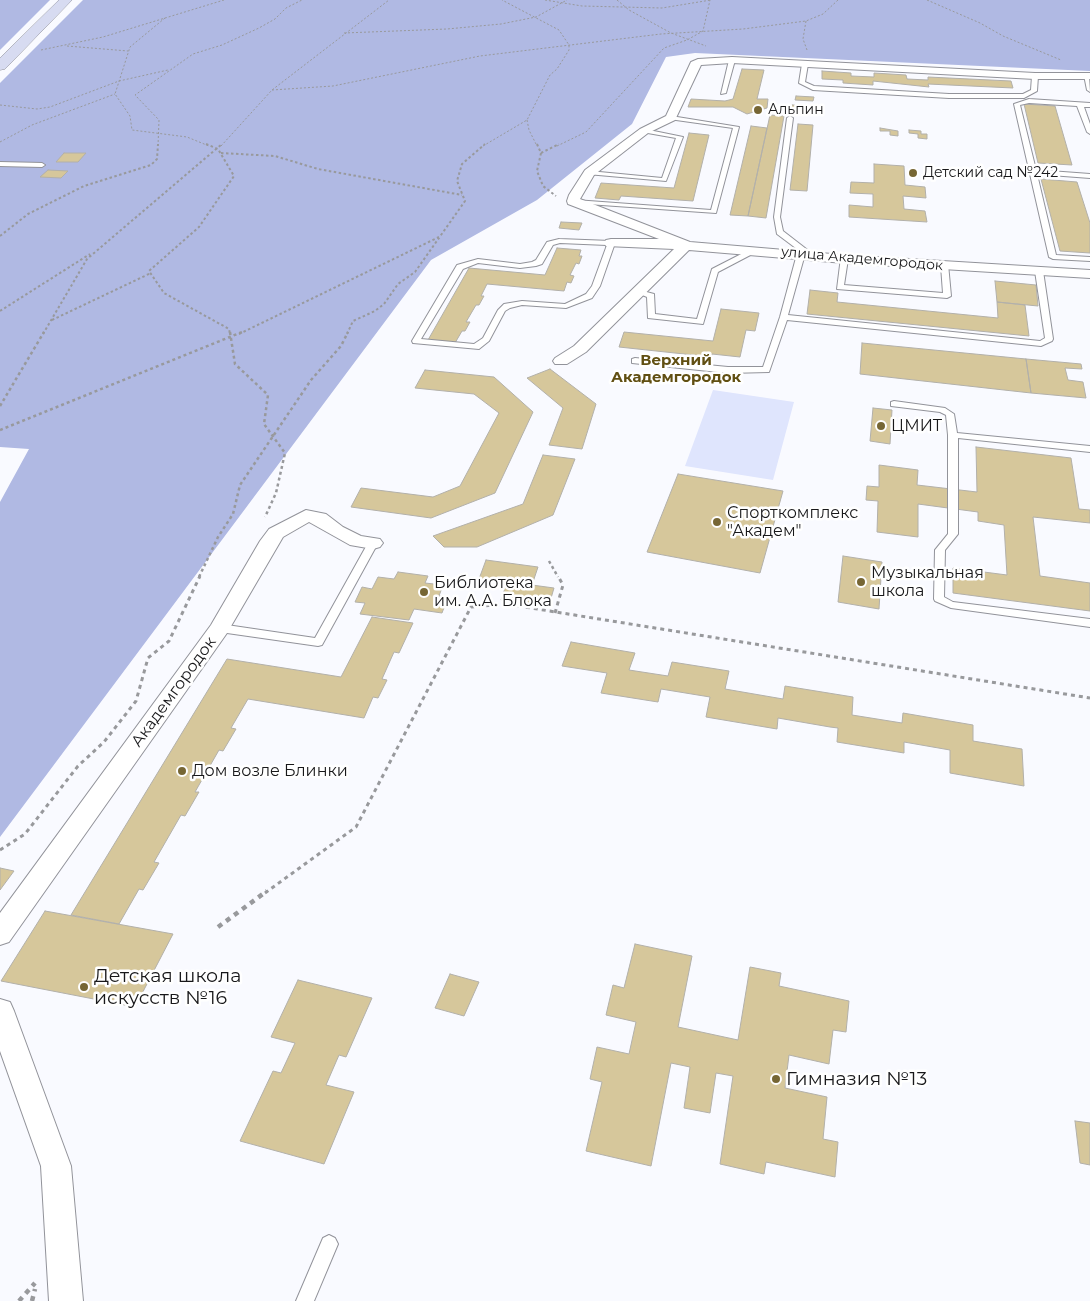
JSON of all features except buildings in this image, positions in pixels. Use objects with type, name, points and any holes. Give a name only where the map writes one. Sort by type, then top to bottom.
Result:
[{"type":"main road","points":[[0,66],[66,0]]},
{"type":"street","points":[[561,361],[580,349],[686,246],[573,201],[589,173],[644,131],[671,118],[695,64],[707,60],[735,60],[1035,76],[1088,76]]},
{"type":"street","name":"улица Академгородок","points":[[611,243],[754,250],[844,259],[1039,271]]},
{"type":"street","points":[[1039,271],[1090,274]]},
{"type":"street","name":"Академгородок","points":[[0,934],[220,628],[267,545],[276,533],[287,525],[306,516],[319,518],[336,531],[357,540],[373,543]]},
{"type":"street","points":[[0,1011],[56,1166],[66,1301]]},
{"type":"lane","points":[[723,93],[735,60]]},
{"type":"lane","points":[[805,64],[802,83],[812,88],[930,95],[1024,96],[1034,91],[1035,76]]},
{"type":"lane","points":[[1088,76],[1090,90]]},
{"type":"lane","points":[[1090,106],[1029,101],[1017,104],[1053,257],[1090,259]]},
{"type":"lane","points":[[1080,105],[1090,132]]},
{"type":"lane","points":[[573,201],[714,212],[736,127],[671,118]]},
{"type":"lane","points":[[635,361],[728,370],[766,370],[806,254],[780,232],[777,217],[790,118]]},
{"type":"lane","points":[[589,173],[664,180],[680,137],[644,131]]},
{"type":"lane","points":[[0,164],[42,165]]},
{"type":"lane","points":[[1032,172],[1090,176]]},
{"type":"lane","points":[[552,243],[611,243],[596,286],[589,296],[574,304],[566,306],[512,304],[502,310],[486,339],[476,347],[416,341],[460,267],[465,264],[478,261],[528,266],[539,262],[552,243]]},
{"type":"lane","points":[[639,292],[651,296],[651,316],[700,322],[714,271],[754,250]]},
{"type":"lane","points":[[844,259],[840,287],[948,296],[945,266]]},
{"type":"lane","points":[[784,317],[1041,344],[1049,339],[1039,271]]},
{"type":"lane","points":[[894,404],[942,410],[950,414],[953,435],[953,534],[940,550],[939,599],[951,605],[1090,623]]},
{"type":"lane","points":[[953,435],[1090,449]]},
{"type":"lane","points":[[220,628],[318,642],[373,543]]},
{"type":"lane","points":[[305,1301],[329,1244]]},
{"type":"path","points":[[14,52],[36,51],[103,37],[224,0]]},
{"type":"path","points":[[0,236],[28,214],[84,186],[151,165],[157,160],[159,120],[135,95],[193,54],[222,45],[275,19],[286,8],[302,0]]},
{"type":"path","points":[[0,406],[87,259],[218,150],[272,90],[389,0]]},
{"type":"path","points":[[502,0],[559,30],[569,45],[569,50],[557,69],[550,75],[528,120],[529,130],[541,153],[537,171],[544,186],[549,192],[561,199],[573,201]]},
{"type":"path","points":[[541,153],[586,132],[664,48],[687,40],[703,31],[711,0],[662,8],[561,4],[545,0]]},
{"type":"path","points":[[344,34],[447,30],[501,24],[536,17],[567,0]]},
{"type":"path","points":[[617,0],[671,33],[721,50],[727,58],[735,60]]},
{"type":"path","points":[[272,90],[333,86],[462,59],[569,45],[671,33],[744,29],[806,21],[823,14],[838,0]]},
{"type":"path","points":[[927,0],[980,22],[1003,36],[1084,69],[1088,76]]},
{"type":"path","points":[[115,94],[130,46],[165,18]]},
{"type":"path","points":[[806,21],[803,39],[808,53]]},
{"type":"path","points":[[64,46],[128,51]]},
{"type":"path","points":[[0,105],[37,109],[50,107],[119,81],[172,70]]},
{"type":"path","points":[[115,94],[130,116],[132,130],[187,137],[218,150],[234,176],[199,227],[149,271],[164,293],[229,329],[235,364],[268,395],[264,424],[285,453],[276,493],[264,518]]},
{"type":"path","points":[[0,142],[32,125],[115,94]]},
{"type":"path","points":[[0,850],[25,834],[78,766],[104,742],[136,701],[148,658],[169,641],[218,537],[233,514],[240,484],[310,380],[341,346],[353,321],[375,311],[384,304],[398,284],[415,272],[465,201],[457,181],[462,164],[481,147],[528,120]]},
{"type":"path","points":[[220,153],[275,156],[318,169],[463,195]]},
{"type":"path","points":[[0,430],[9,424],[230,338],[439,236]]},
{"type":"path","points":[[0,311],[101,248]]},
{"type":"path","points":[[50,321],[151,274]]},
{"type":"path","points":[[549,561],[563,585],[555,613]]},
{"type":"path","points":[[218,927],[356,827],[471,607],[506,604],[1090,698]]},
{"type":"path","points":[[19,1301],[37,1281]]},
{"type":"shaded area","points":[[0,0],[50,0],[0,50]]},
{"type":"shaded area","points":[[83,0],[1090,0],[1090,71],[695,53],[666,57],[632,124],[537,200],[431,260],[0,837],[0,502],[29,449],[0,447],[0,83]]},
{"type":"shaded area","points":[[713,390],[794,402],[773,480],[685,466]]},
{"type":"place","name":"Альпин","points":[[758,110]]},
{"type":"place","name":"Детский сад №242","points":[[913,173]]},
{"type":"place","name":"ЦМИТ","points":[[881,426]]},
{"type":"place","name":"Спорткомплекс \"Академ\"","points":[[717,522]]},
{"type":"place","name":"Музыкальная школа","points":[[861,582]]},
{"type":"place","name":"Библиотека им. А.А. Блока","points":[[424,592]]},
{"type":"place","name":"Дом возле Блинки","points":[[182,771]]},
{"type":"place","name":"Детская школа искусств №16","points":[[84,987]]},
{"type":"place","name":"Гимназия №13","points":[[776,1079]]},
{"type":"district","name":"Верхний Академгородок","points":[[676,370]]}]
